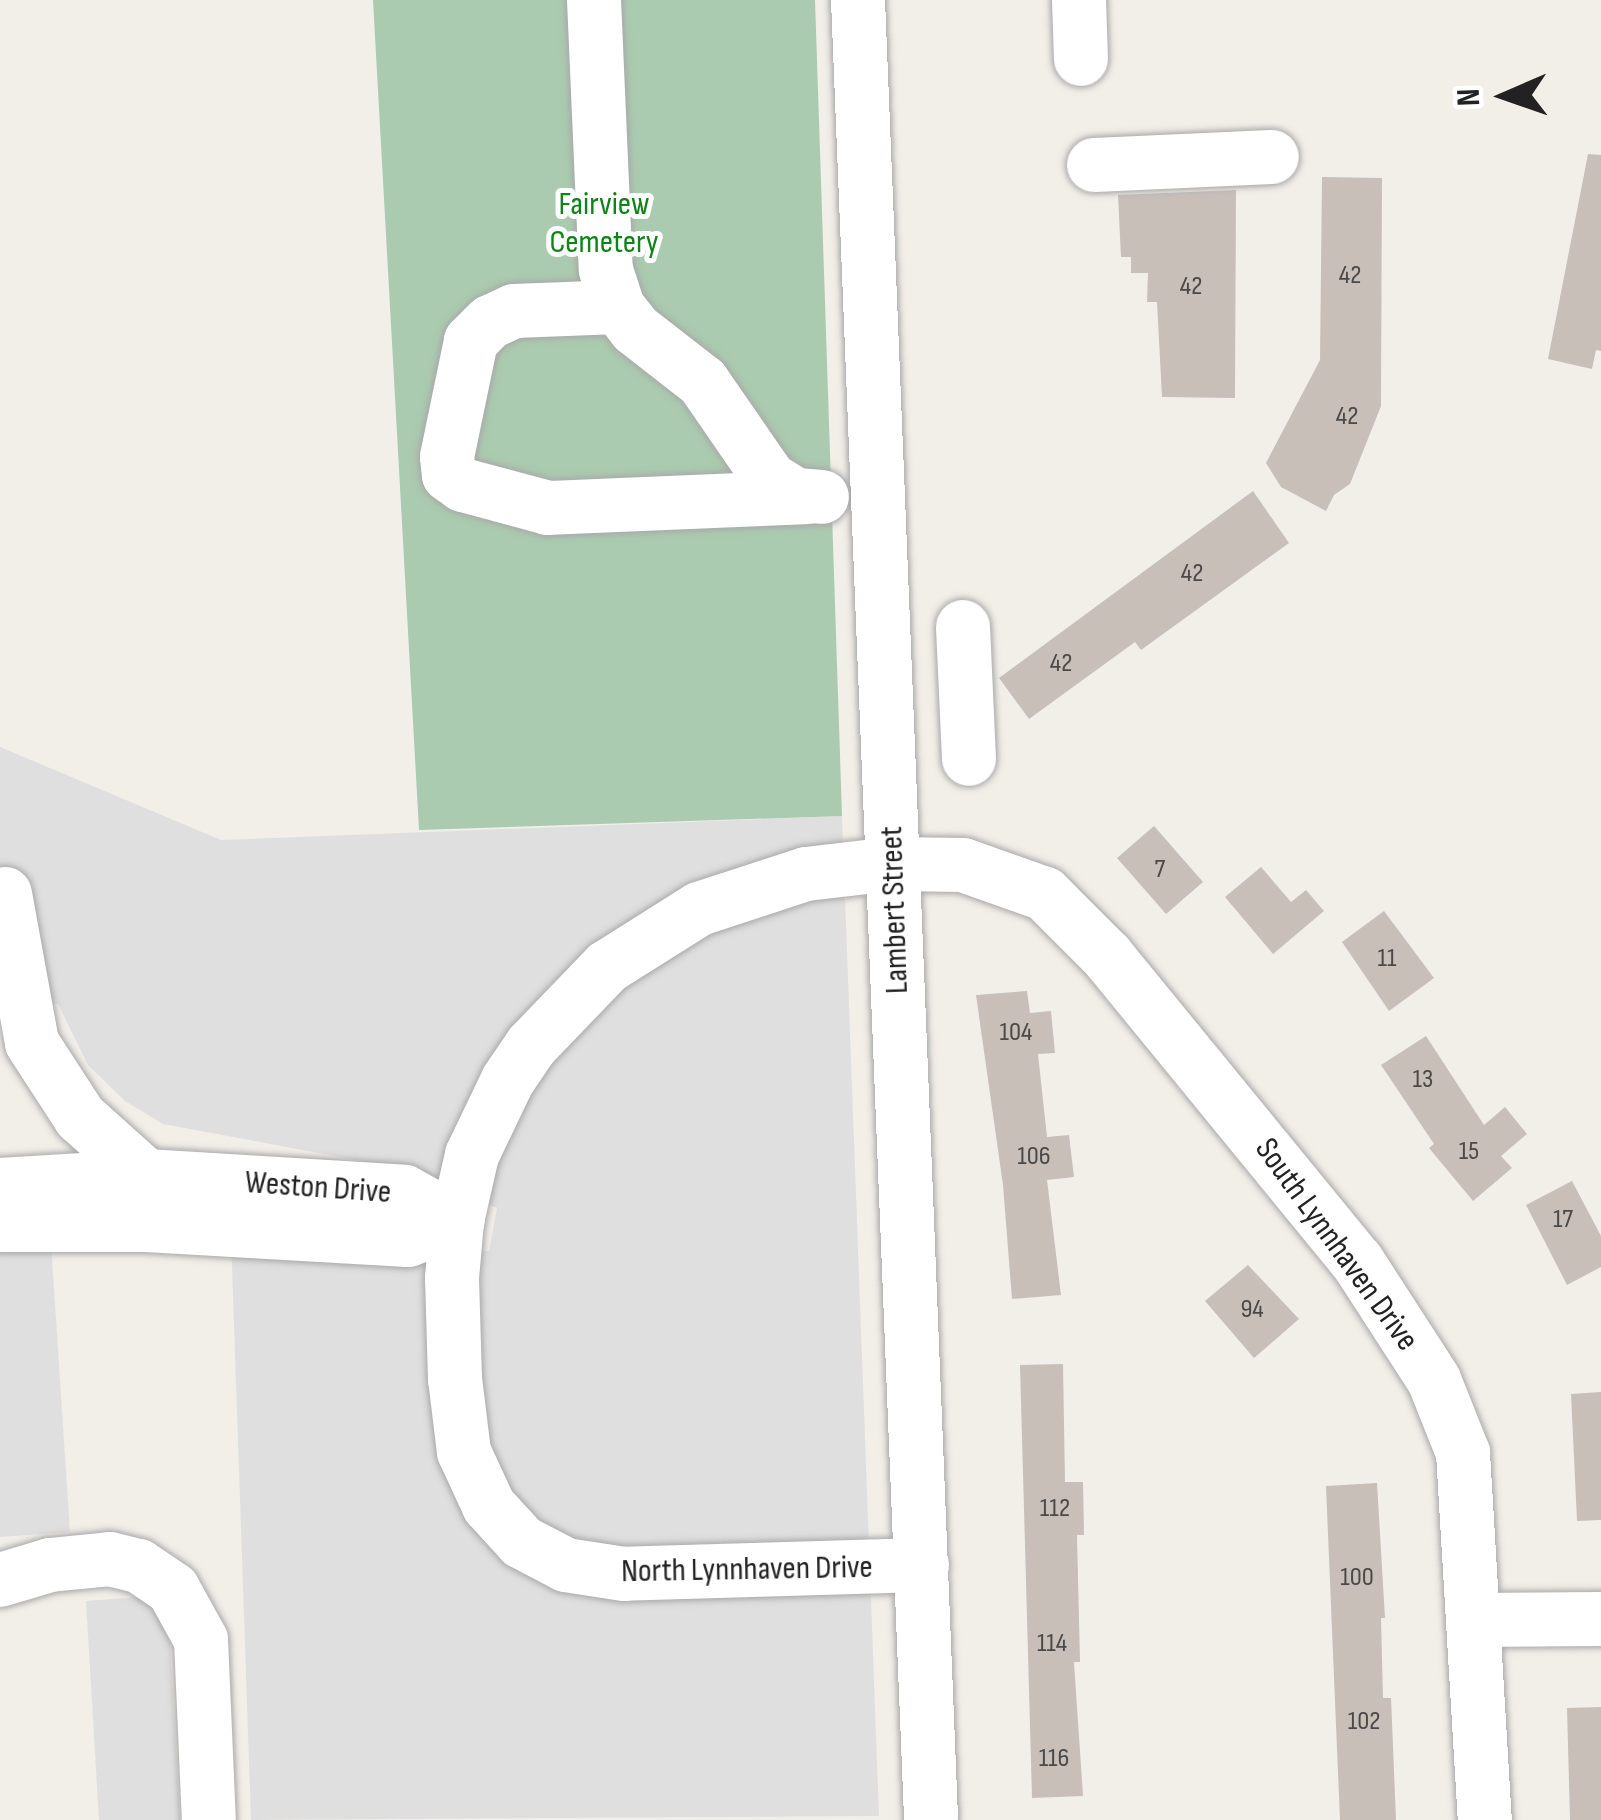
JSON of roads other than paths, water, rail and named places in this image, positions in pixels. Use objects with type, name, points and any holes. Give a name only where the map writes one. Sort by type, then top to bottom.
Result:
[{"type":"street","points":[[594,0],[606,270],[618,307],[635,328],[703,382],[770,479],[807,497]]},
{"type":"street","name":"Lambert Street","points":[[858,0],[931,1820]]},
{"type":"street","points":[[1078,0],[1081,59]]},
{"type":"street","points":[[1094,165],[1272,157]]},
{"type":"street","points":[[618,307],[514,311],[480,332],[471,341],[447,457],[449,475],[463,485],[548,508],[807,497],[878,499]]},
{"type":"street","points":[[963,627],[969,759]]},
{"type":"street","name":"North Lynnhaven Drive","points":[[893,864],[806,874],[748,889],[699,909],[608,968],[531,1046],[508,1080],[472,1156],[457,1221],[452,1278],[458,1424],[475,1481],[503,1527],[566,1565],[601,1574],[922,1565]]},
{"type":"street","name":"South Lynnhaven Drive","points":[[893,864],[963,865],[1045,894],[1107,956],[1357,1262],[1433,1380],[1462,1446],[1485,1820]]},
{"type":"street","points":[[5,894],[32,1043],[54,1082],[146,1201]]},
{"type":"street","points":[[0,1045],[22,987]]},
{"type":"street","name":"Weston Drive","points":[[0,1185],[146,1201]]},
{"type":"street","name":"Weston Drive","points":[[0,1225],[146,1201],[405,1192],[457,1221]]},
{"type":"street","points":[[0,1580],[50,1565],[110,1559],[139,1566],[173,1589],[201,1640],[209,1820]]},
{"type":"street","points":[[1474,1620],[1601,1618]]},
{"type":"park label","name":"Fairview Cemetery","points":[[604,224]]}]
